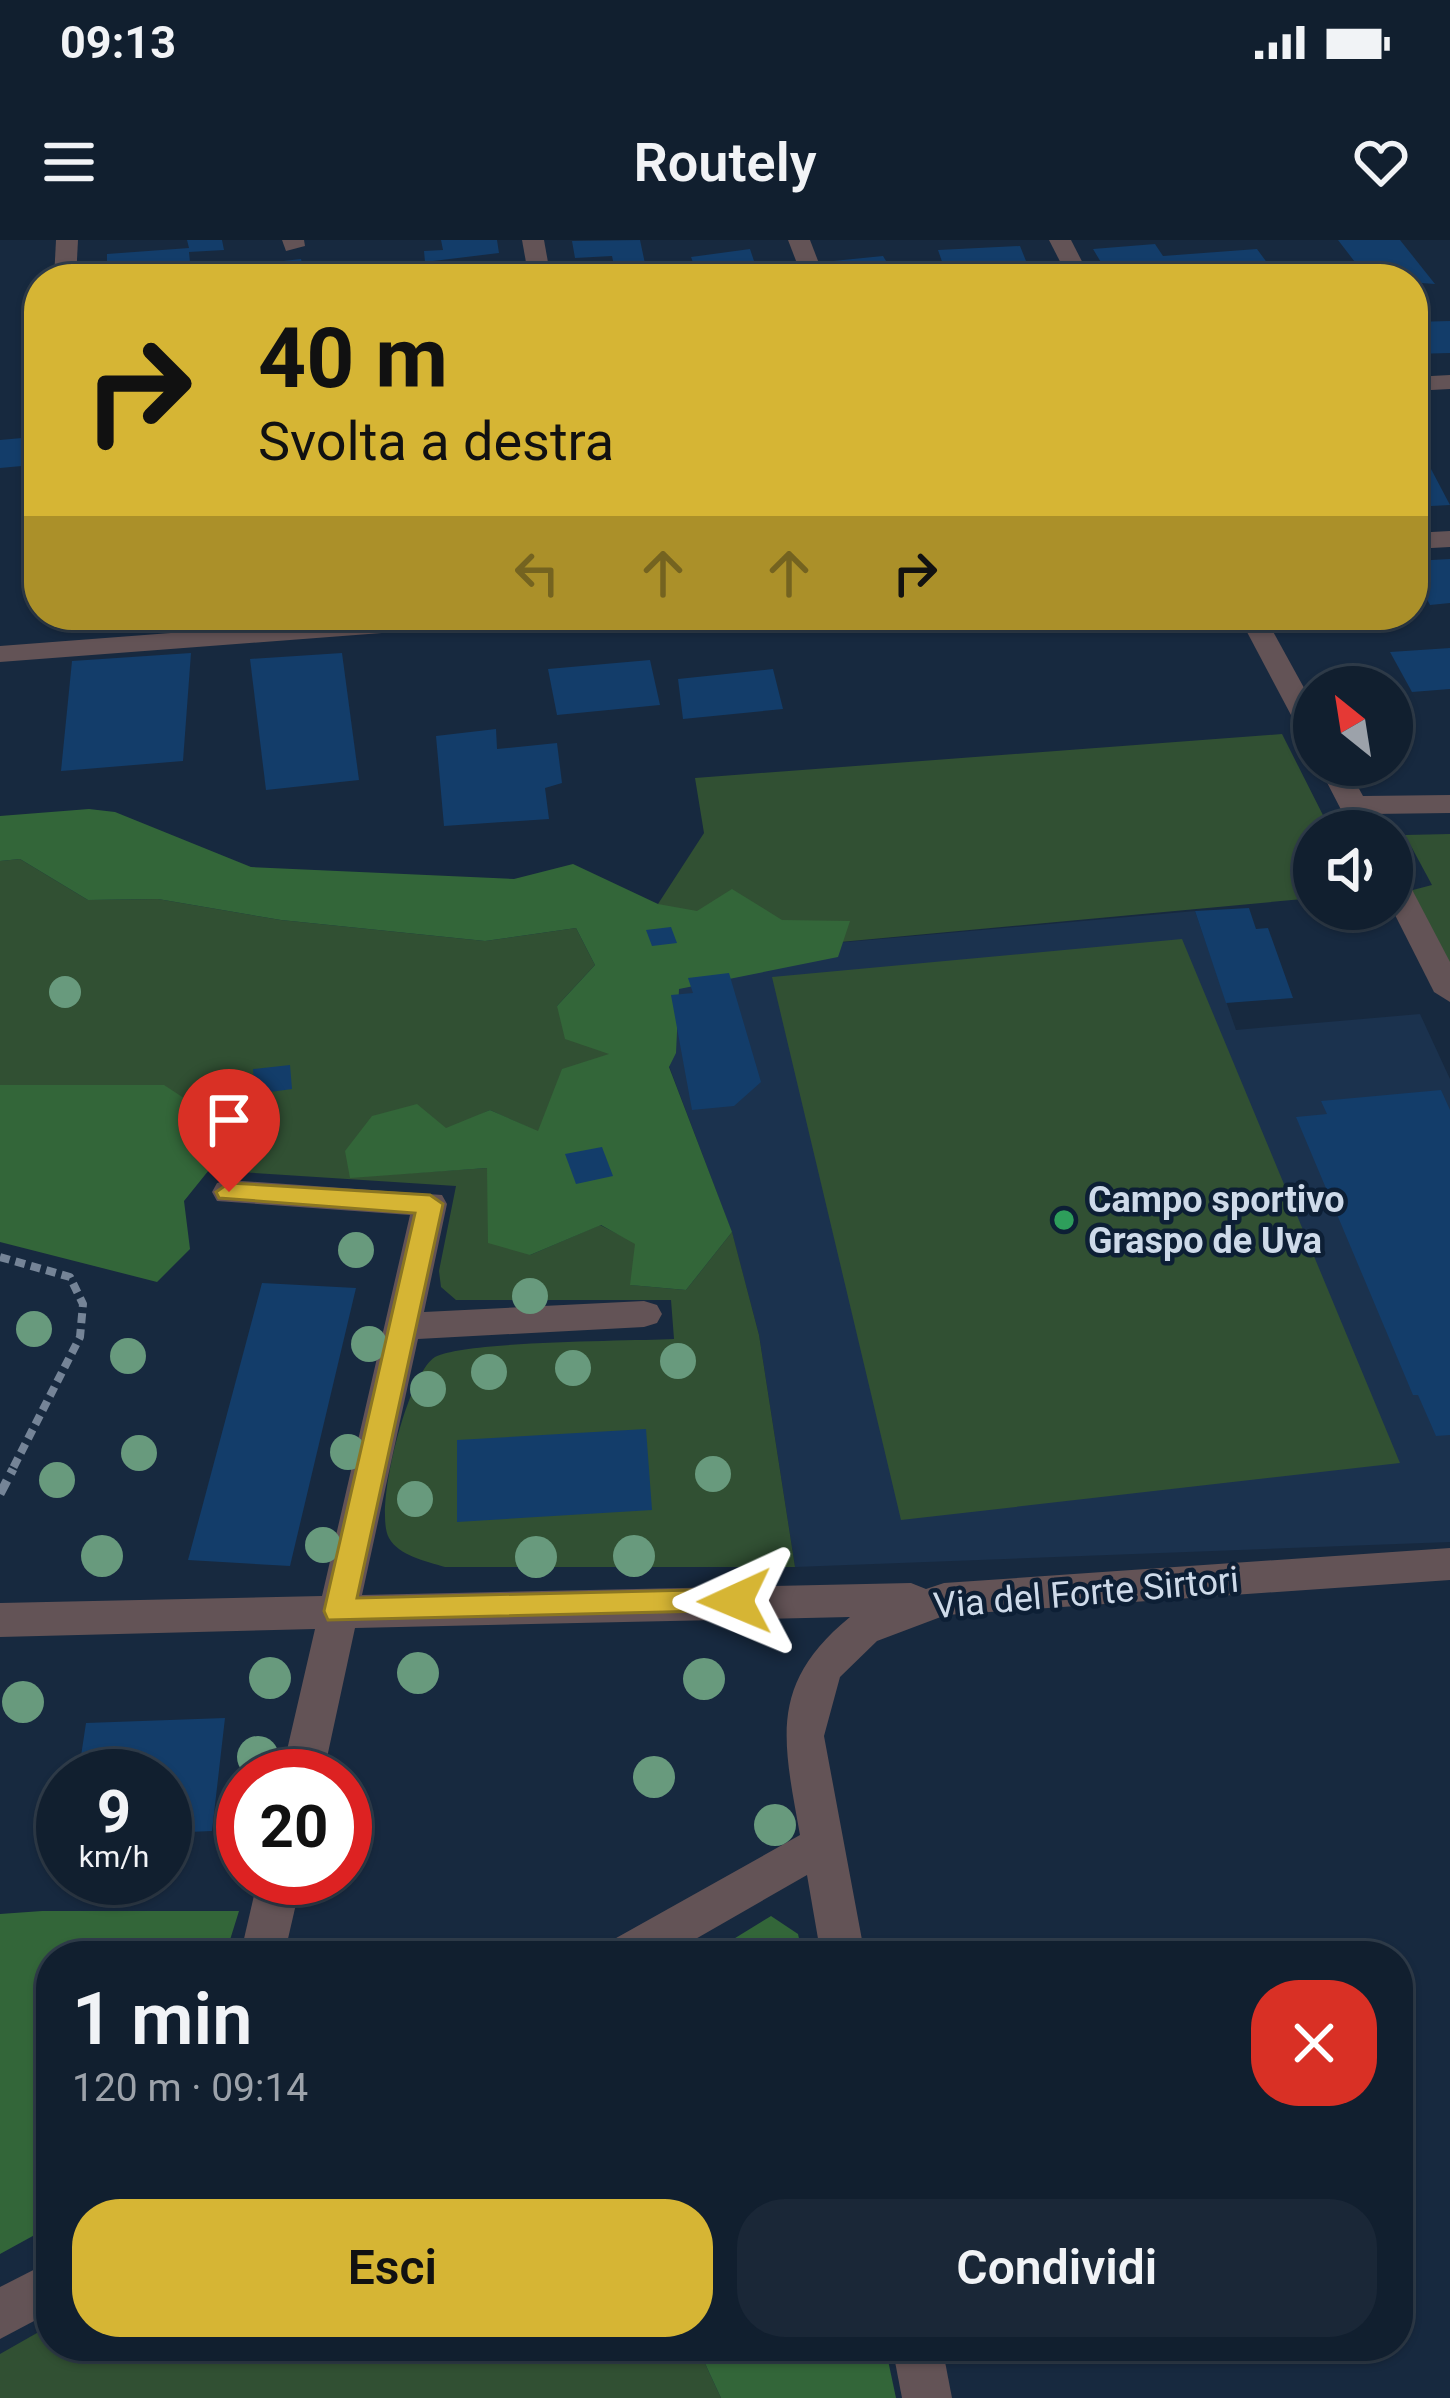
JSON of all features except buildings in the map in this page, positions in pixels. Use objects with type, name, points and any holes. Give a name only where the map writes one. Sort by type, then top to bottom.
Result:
[{"type":"street","points":[[0,653],[310,630]]},
{"type":"street","points":[[1259,630],[1293,693]]},
{"type":"street","points":[[1411,810],[1450,804]]},
{"type":"street","points":[[1413,921],[1450,992]]},
{"type":"street","points":[[229,1192],[430,1204],[308,1749]]},
{"type":"street","points":[[403,1326],[644,1314]]},
{"type":"street","name":"Via del Forte Sirtori","points":[[840,1941],[803,1736],[822,1668],[862,1629],[944,1599],[1450,1564]]},
{"type":"street","points":[[0,1620],[944,1599]]},
{"type":"street","points":[[652,1941],[821,1844]]},
{"type":"street","points":[[265,1941],[274,1905]]},
{"type":"street","points":[[0,2314],[36,2294]]},
{"type":"street","points":[[920,2361],[927,2398]]},
{"type":"path","points":[[0,1258],[70,1277],[83,1304],[80,1337],[0,1494]]},
{"type":"shaded area","points":[[1195,911],[1236,1030],[1420,1014],[1450,1079],[1450,1542],[795,1567],[759,1335],[732,1233],[669,1066],[671,977],[733,952]]},
{"type":"green space","points":[[1282,734],[1293,756],[1293,786],[1308,786],[1320,810],[1293,810],[1293,900],[733,952],[658,904],[704,833],[695,778]]},
{"type":"green space","points":[[89,809],[115,812],[251,867],[514,879],[573,864],[658,904],[697,911],[732,889],[782,920],[850,921],[838,957],[679,989],[676,1053],[669,1067],[732,1232],[686,1290],[630,1285],[635,1244],[601,1225],[530,1255],[488,1243],[487,1168],[350,1178],[345,1151],[372,1116],[417,1104],[446,1128],[490,1110],[538,1131],[562,1069],[609,1054],[565,1039],[557,1006],[595,965],[576,928],[485,941],[281,920],[158,899],[88,900],[20,859],[0,861],[0,816]]},
{"type":"green space","points":[[1450,834],[1450,968],[1413,899],[1413,890],[1432,885],[1413,850],[1413,835]]},
{"type":"green space","points":[[20,859],[88,900],[158,899],[281,920],[485,941],[576,928],[595,965],[557,1006],[611,1053],[538,1132],[490,1110],[350,1177],[487,1168],[530,1255],[600,1225],[636,1243],[631,1285],[686,1290],[732,1232],[759,1335],[795,1567],[445,1567],[393,1544],[385,1523],[389,1473],[414,1388],[435,1357],[512,1345],[674,1339],[671,1300],[456,1300],[441,1287],[439,1271],[456,1186],[209,1170],[247,1140],[164,1086],[0,1085],[0,861]]},
{"type":"green space","name":"Campo sportivo Graspo de Uva","points":[[1182,939],[1400,1463],[901,1520],[772,977]]},
{"type":"green space","points":[[0,1085],[164,1085],[248,1140],[209,1170],[184,1201],[190,1249],[157,1282],[0,1242]]},
{"type":"green space","points":[[239,1911],[230,1941],[36,1941],[36,2234],[0,2254],[0,1914]]},
{"type":"green space","points":[[771,1916],[798,1934],[800,1941],[730,1941]]},
{"type":"green space","points":[[36,2334],[36,2361],[704,2361],[721,2398],[0,2398],[0,2354]]},
{"type":"green space","points":[[704,2361],[888,2361],[896,2398],[721,2398]]},
{"type":"place","name":"Campo sportivo Graspo de Uva","points":[[1064,1220]]},
{"type":"route","points":[[229,1192],[430,1204],[339,1611],[735,1601]]}]
